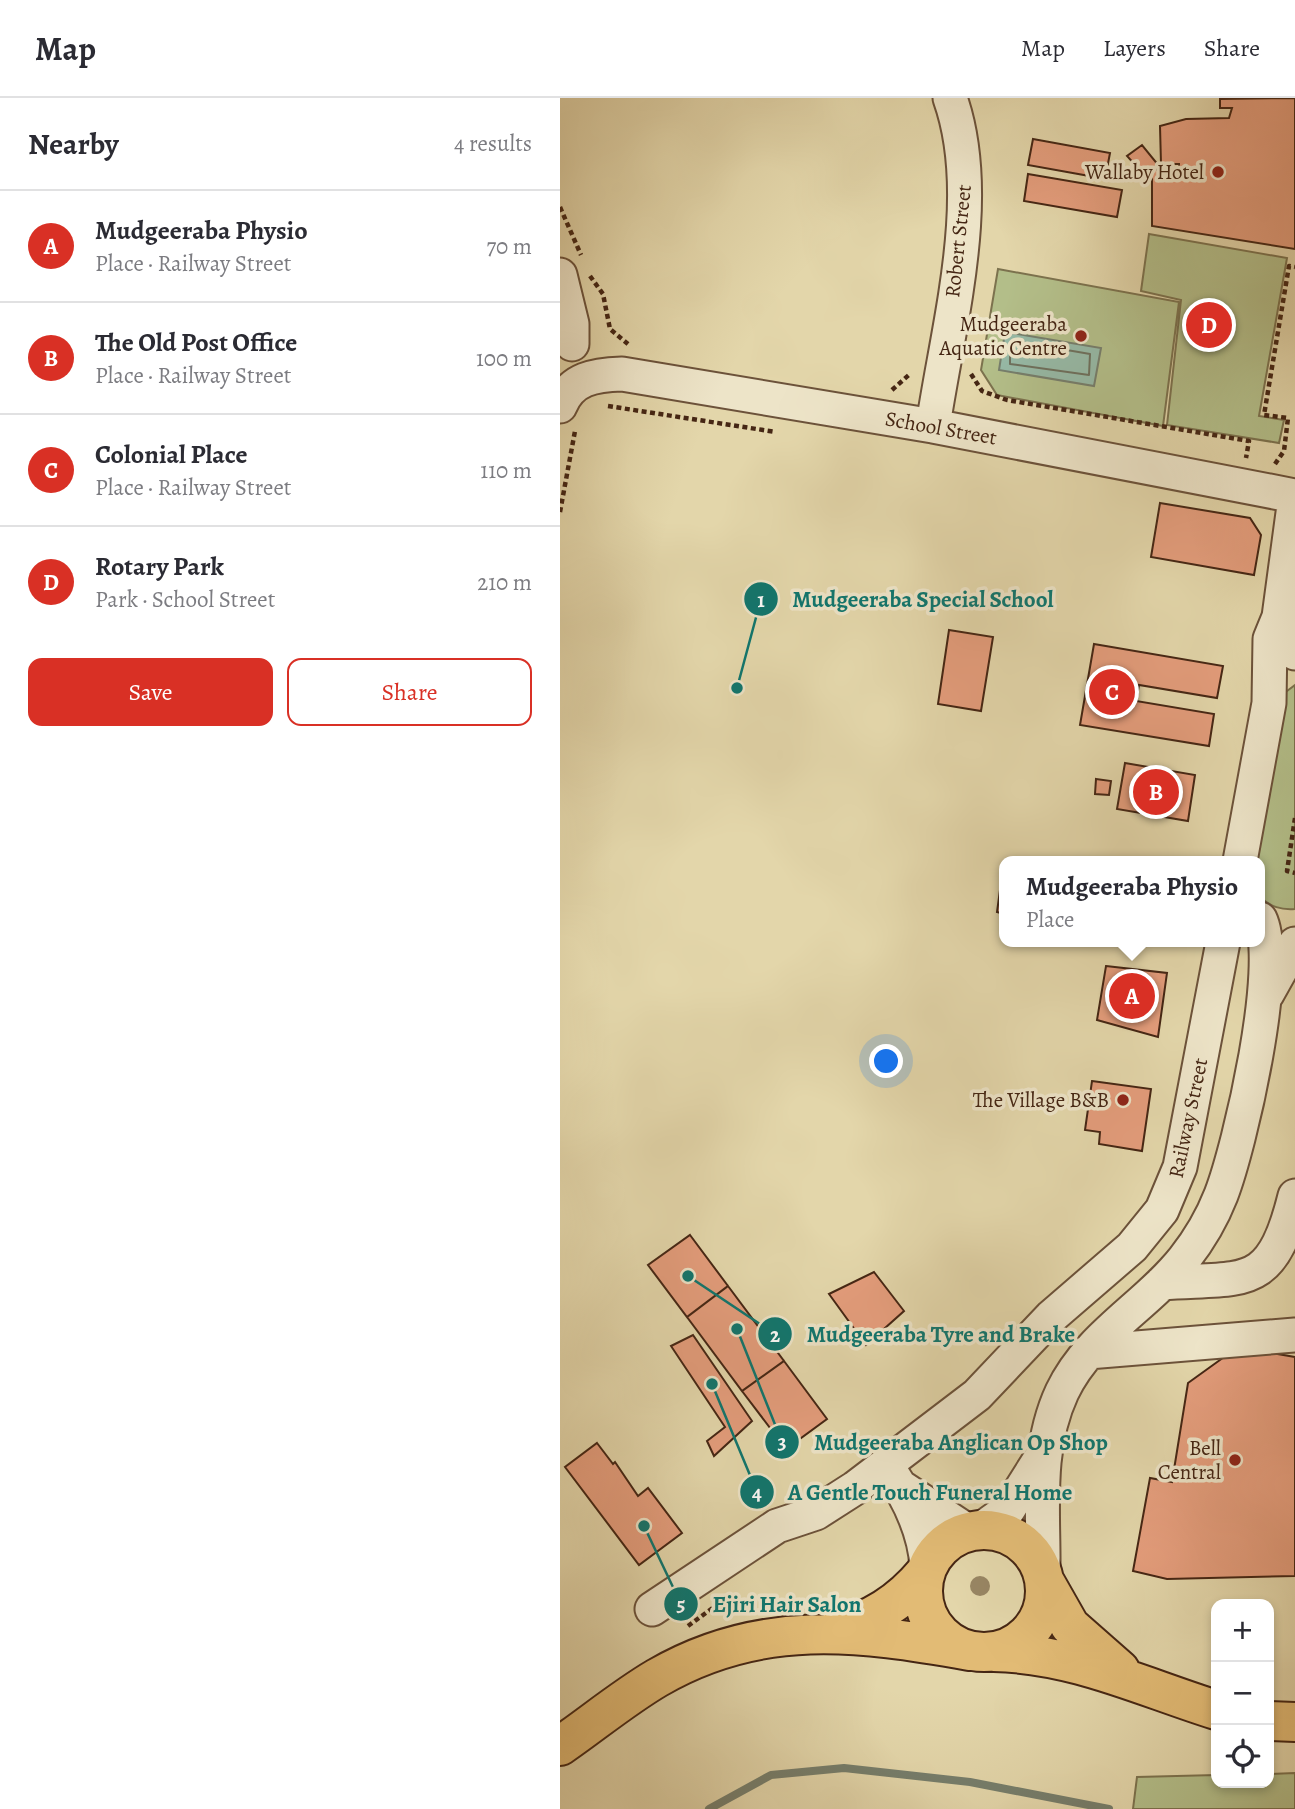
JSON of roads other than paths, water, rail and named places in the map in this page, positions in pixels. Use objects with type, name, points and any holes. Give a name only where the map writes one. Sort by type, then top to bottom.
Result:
[{"type":"main road","points":[[560,1746],[643,1687],[692,1661],[744,1643],[829,1632],[864,1621],[887,1609],[926,1570],[941,1547],[974,1531],[1002,1533],[1022,1543],[1033,1554],[1070,1626],[1130,1678]]},
{"type":"main road","points":[[926,1570],[923,1604],[932,1625],[948,1642],[982,1651],[1016,1643],[1033,1627],[1043,1606],[1044,1578]]},
{"type":"main road","points":[[829,1632],[982,1651],[1040,1654],[1130,1678],[1208,1704]]},
{"type":"main road","points":[[1274,1704],[1295,1703]]},
{"type":"main road","points":[[1274,1721],[1295,1722]]},
{"type":"street","name":"Robert Street","points":[[933,426],[962,238],[965,197],[961,132],[950,98]]},
{"type":"street","points":[[572,344],[577,270]]},
{"type":"street","name":"School Street","points":[[568,417],[567,392],[586,378],[622,374],[933,426],[1295,497]]},
{"type":"street","points":[[1241,856],[1269,703],[1269,647],[1279,617],[1295,497]]},
{"type":"street","points":[[1279,617],[1295,653]]},
{"type":"street","points":[[1269,703],[1278,681],[1295,670]]},
{"type":"street","points":[[1265,920],[1295,926]]},
{"type":"street","points":[[1265,1000],[1295,944]]},
{"type":"street","name":"Railway Street","points":[[652,1609],[777,1526],[816,1513],[894,1476],[1066,1303],[1132,1247],[1168,1200],[1180,1167],[1222,947]]},
{"type":"street","points":[[894,1476],[974,1531],[1008,1510],[1042,1456],[1060,1397],[1088,1352],[1162,1283],[1200,1237],[1224,1187],[1244,1113],[1265,1000],[1265,947]]},
{"type":"street","points":[[1162,1283],[1225,1281],[1259,1271],[1275,1252],[1295,1196]]},
{"type":"street","points":[[1088,1352],[1295,1335]]},
{"type":"street","points":[[1042,1456],[1044,1578]]},
{"type":"street","points":[[894,1476],[923,1539],[926,1570]]},
{"type":"water","points":[[1005,332],[1101,348],[1094,386],[999,370]]},
{"type":"waterway","points":[[709,1809],[771,1775],[844,1768],[970,1782],[1109,1809]]},
{"type":"place","name":"Wallaby Hotel","points":[[1218,172]]},
{"type":"place","name":"Rotary Park","points":[[1209,325]]},
{"type":"place","name":"Mudgeeraba Aquatic Centre","points":[[1081,336]]},
{"type":"place","name":"Mudgeeraba Special School","points":[[737,688]]},
{"type":"place","name":"Colonial Place","points":[[1112,692]]},
{"type":"place","name":"The Old Post Office","points":[[1156,792]]},
{"type":"place","name":"Mudgeeraba Physio","points":[[1132,996]]},
{"type":"place","name":"The Village B&B","points":[[1123,1100]]},
{"type":"place","name":"Mudgeeraba Tyre and Brake","points":[[688,1276]]},
{"type":"place","name":"Mudgeeraba Anglican Op Shop","points":[[737,1329]]},
{"type":"place","name":"A Gentle Touch Funeral Home","points":[[712,1384]]},
{"type":"place","name":"Bell Central","points":[[1235,1460]]},
{"type":"place","name":"Ejiri Hair Salon","points":[[644,1526]]}]
